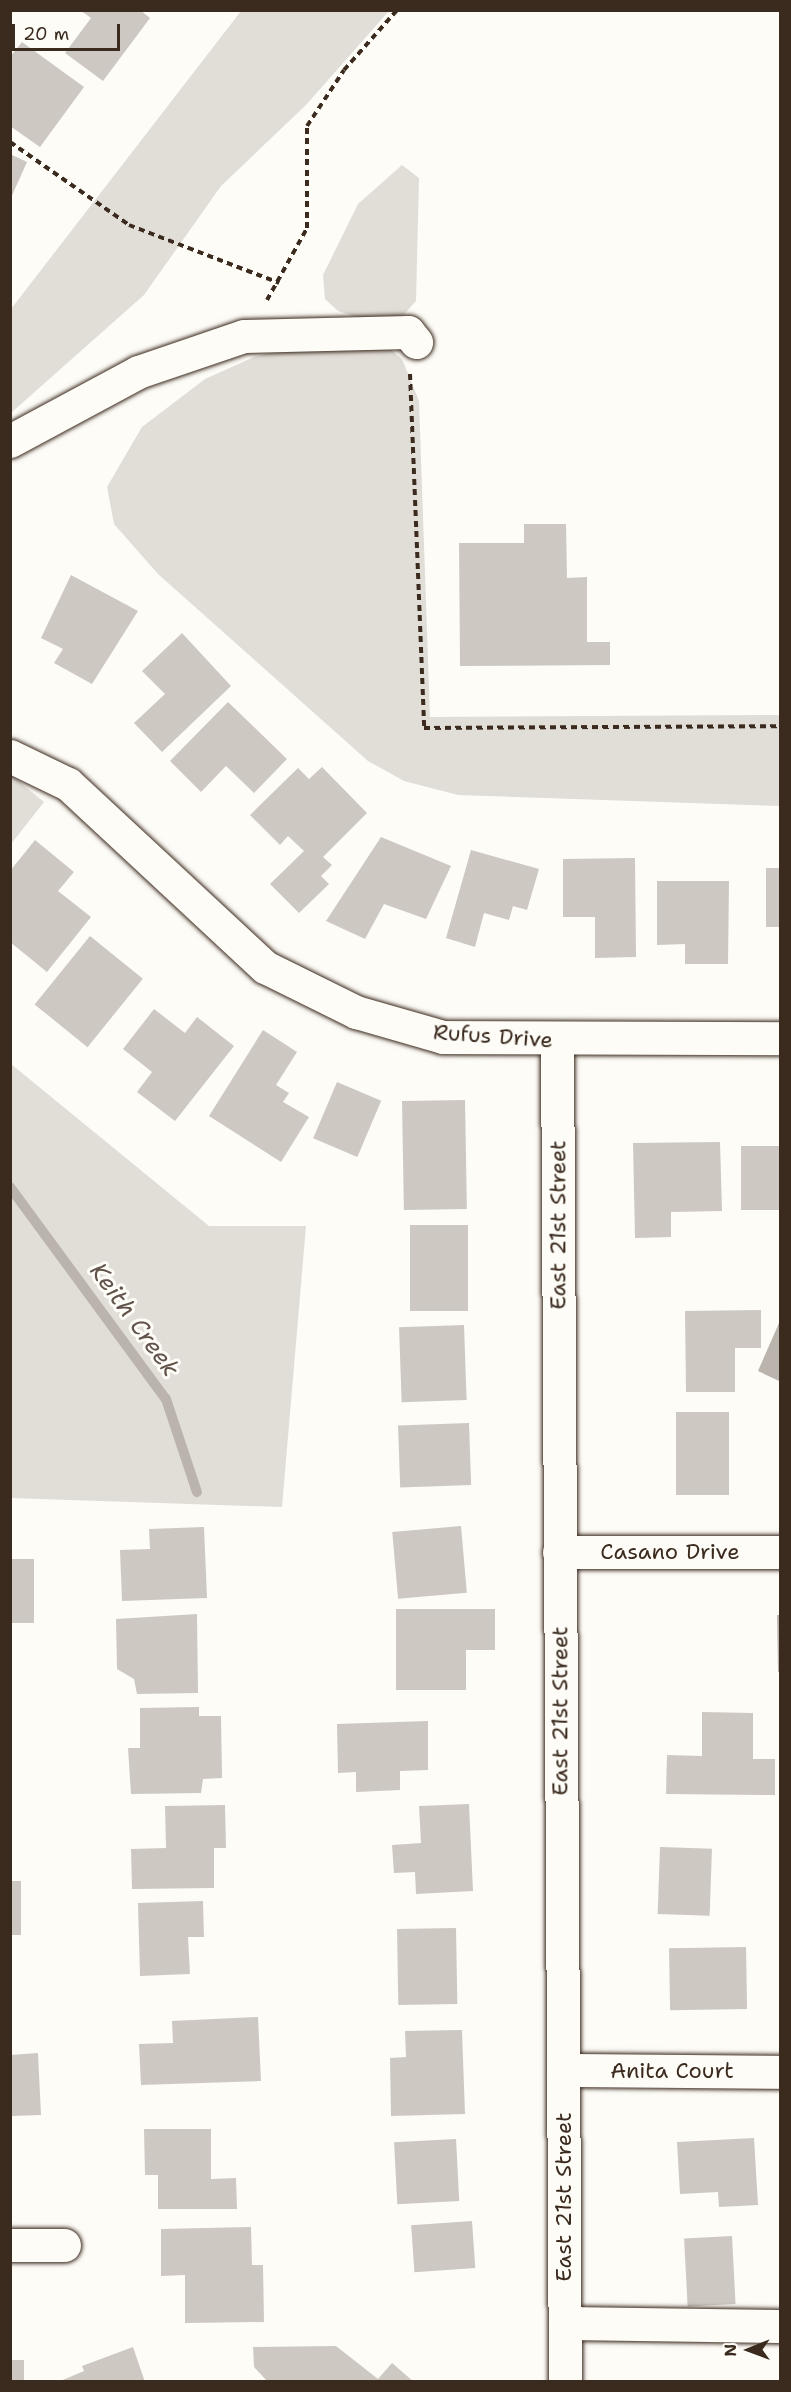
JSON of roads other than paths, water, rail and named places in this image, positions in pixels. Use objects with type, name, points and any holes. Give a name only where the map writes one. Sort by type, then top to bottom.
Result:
[{"type":"street","points":[[10,441],[138,372],[244,336],[412,337]]},
{"type":"street","name":"Rufus Drive","points":[[10,756],[68,784],[265,967],[356,1012],[443,1037],[557,1040],[780,1038]]},
{"type":"street","name":"East 21st Street","points":[[557,1040],[565,2382]]},
{"type":"street","name":"Casano Drive","points":[[559,1552],[780,1552]]},
{"type":"street","name":"Anita Court","points":[[563,2070],[780,2072]]},
{"type":"street","points":[[10,2245],[64,2245]]},
{"type":"street","points":[[565,2323],[780,2326]]},
{"type":"waterway","name":"Keith Creek","points":[[10,1187],[166,1399],[197,1492]]}]
